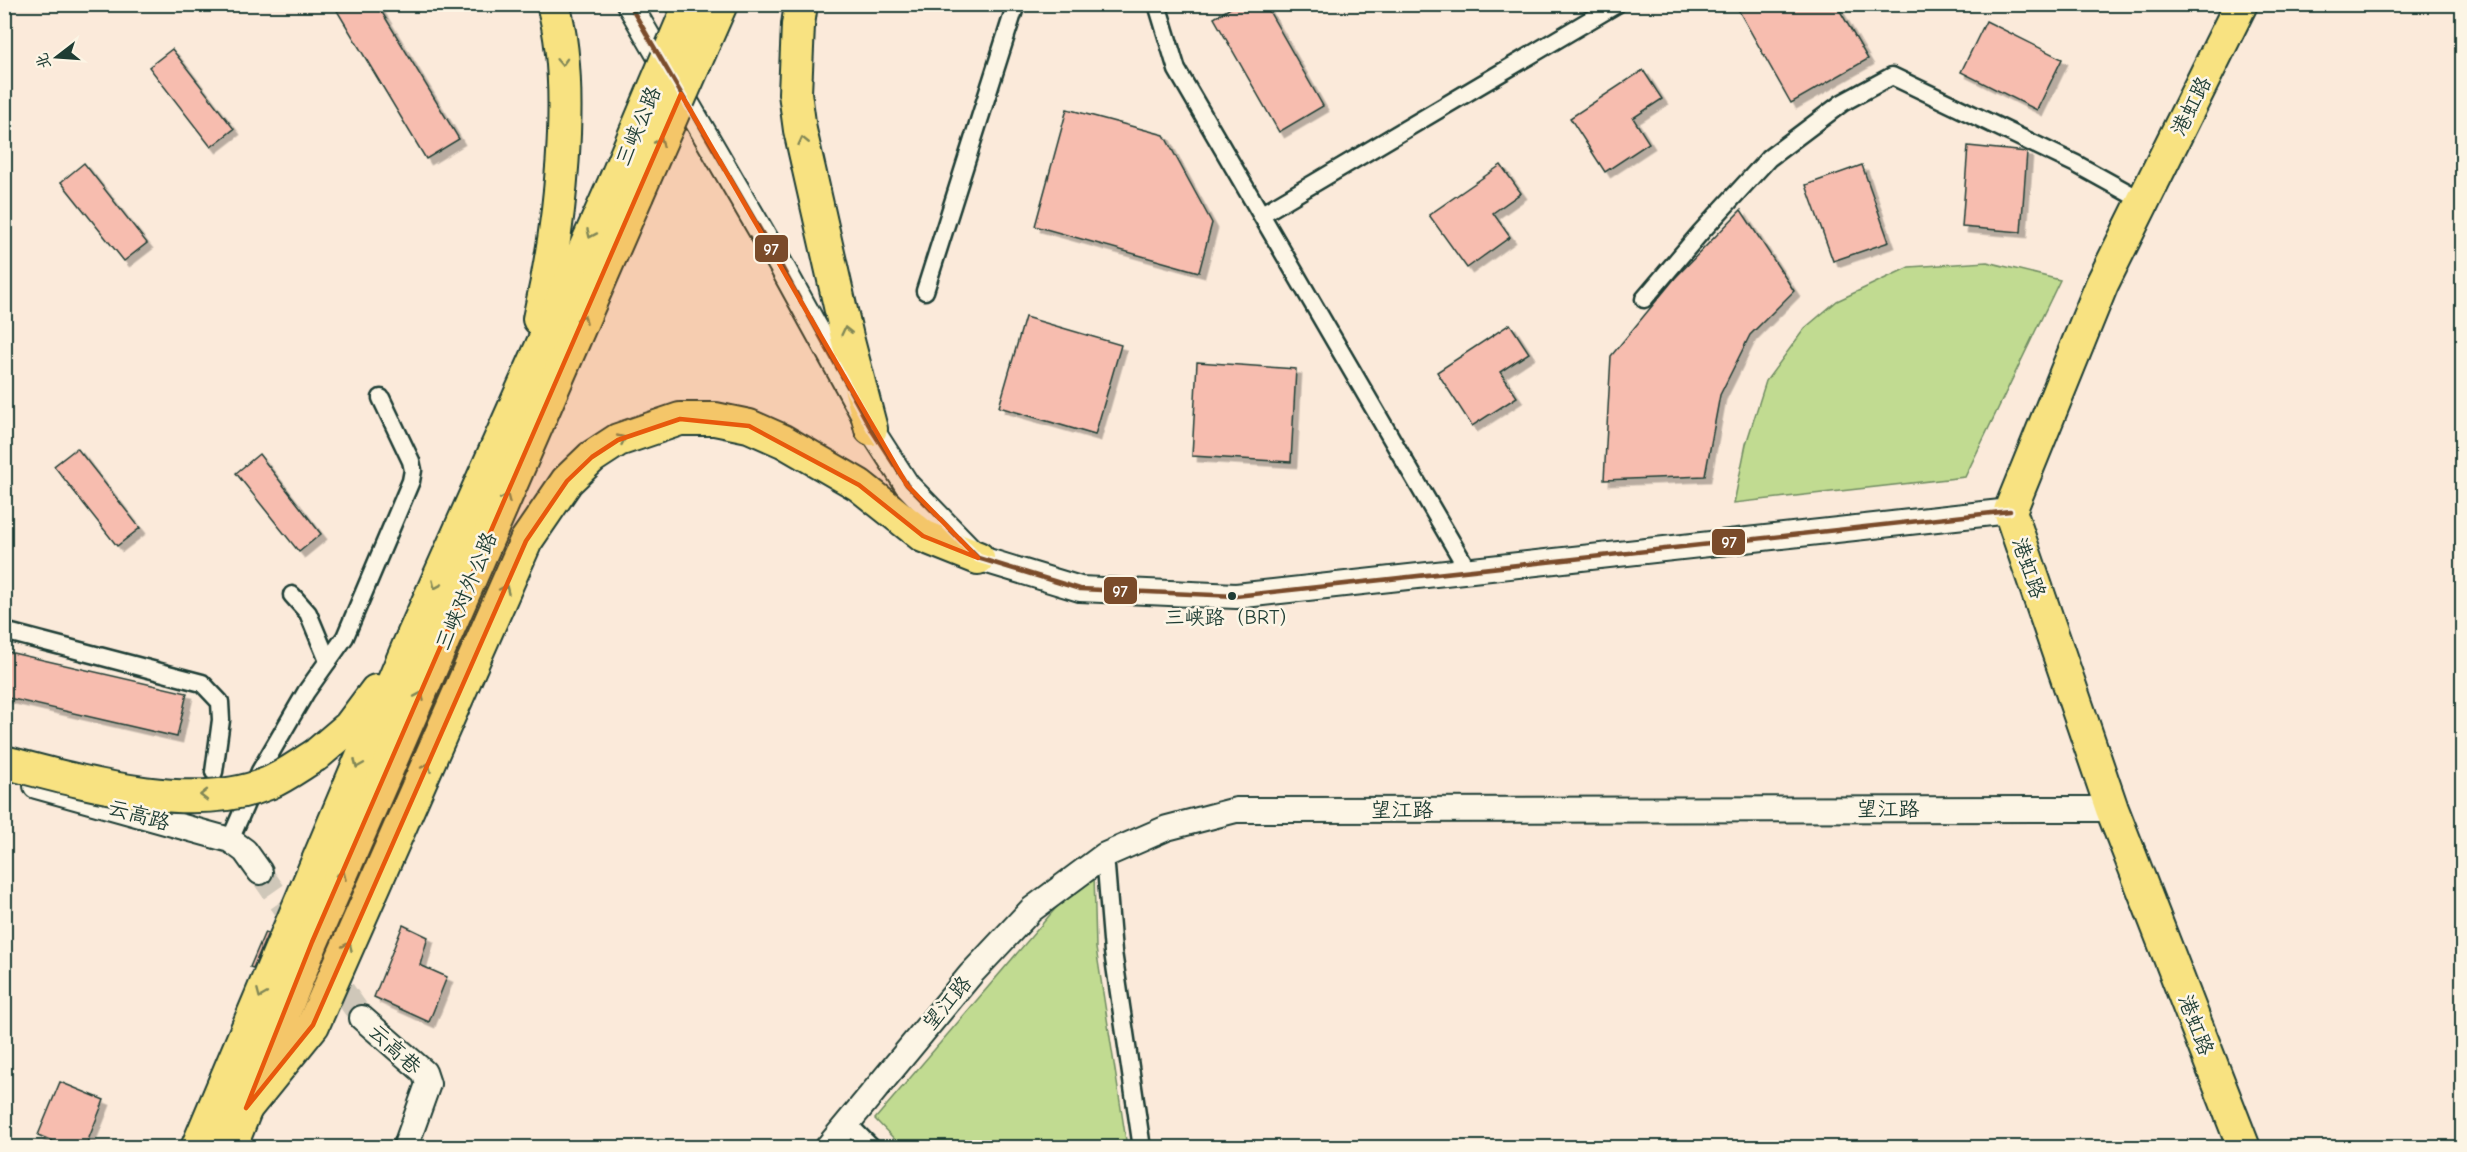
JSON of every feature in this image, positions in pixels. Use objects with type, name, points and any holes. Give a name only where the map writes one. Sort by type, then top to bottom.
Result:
[{"type":"highway","points":[[521,394],[548,281],[559,195],[563,146],[562,59],[553,4]]},
{"type":"highway","name":"三峡公路","points":[[626,188],[690,4]]},
{"type":"highway","name":"三峡公路","points":[[626,188],[721,4]]},
{"type":"highway","points":[[801,4],[795,93],[800,130],[847,337],[871,429]]},
{"type":"highway","name":"港虹路","points":[[2241,4],[2102,284],[2010,512],[2112,809],[2244,1148]]},
{"type":"highway","name":"三峡对外公路","points":[[197,1148],[408,647],[521,394],[626,188]]},
{"type":"highway","name":"三峡对外公路","points":[[230,1148],[312,942],[626,188]]},
{"type":"highway","points":[[246,1108],[313,1025],[526,540],[567,481],[592,457],[618,440],[680,418],[715,419],[749,426],[783,441],[859,485],[923,536],[978,558]]},
{"type":"highway","points":[[4,762],[94,785],[160,795],[222,795],[269,783],[316,755],[350,727],[408,647]]},
{"type":"main road","points":[[629,4],[782,267],[871,429],[906,485],[978,558],[1080,589],[1236,596],[2010,512]]},
{"type":"main road","name":"云高路","points":[[4,777],[230,840],[245,851],[260,872]]},
{"type":"main road","name":"望江路","points":[[827,1148],[971,974],[1031,910],[1105,855],[1167,828],[1236,810],[2112,809]]},
{"type":"main road","name":"云高巷","points":[[362,1018],[424,1072],[428,1084],[405,1148]]},
{"type":"street","points":[[925,291],[1016,4]]},
{"type":"street","points":[[1157,4],[1177,70],[1469,572]]},
{"type":"street","points":[[1262,214],[1617,4]]},
{"type":"street","points":[[1644,299],[1769,158],[1842,103],[1892,76],[2076,164],[2143,201]]},
{"type":"street","points":[[230,840],[260,771],[306,692],[345,637],[411,481],[413,470],[411,461],[381,398]]},
{"type":"street","points":[[292,596],[308,613],[328,661]]},
{"type":"street","points":[[4,631],[202,682],[220,702],[221,720],[214,772]]},
{"type":"street","points":[[1105,855],[1113,952],[1142,1148]]},
{"type":"street","points":[[847,1123],[872,1148]]},
{"type":"highlighted area","points":[[681,94],[907,485],[978,558],[923,536],[859,485],[749,426],[680,419],[618,440],[592,457],[567,481],[526,541],[313,1025],[246,1108],[312,942]]},
{"type":"green space","points":[[1987,262],[2060,280],[1965,477],[1734,503],[1746,444],[1766,381],[1805,328],[1837,301],[1909,267]]},
{"type":"green space","points":[[1094,873],[1096,948],[1127,1147],[902,1147],[875,1119],[1085,874]]},
{"type":"building","points":[[333,4],[377,4],[459,139],[426,159]]},
{"type":"building","points":[[1237,4],[1265,4],[1323,106],[1279,132],[1214,18]]},
{"type":"building","points":[[1735,4],[1836,4],[1868,59],[1791,103]]},
{"type":"building","points":[[1986,21],[2062,59],[2037,110],[1961,72]]},
{"type":"building","points":[[172,49],[234,129],[211,147],[149,67]]},
{"type":"building","points":[[1643,70],[1662,99],[1633,118],[1649,143],[1605,172],[1570,118]]},
{"type":"building","points":[[1067,109],[1164,135],[1212,223],[1199,272],[1035,226]]},
{"type":"building","points":[[1968,146],[2027,152],[2021,232],[1962,227]]},
{"type":"building","points":[[84,163],[147,243],[124,261],[61,182]]},
{"type":"building","points":[[1501,165],[1521,193],[1493,213],[1510,237],[1467,268],[1429,215]]},
{"type":"building","points":[[1862,165],[1889,242],[1833,261],[1806,185]]},
{"type":"building","points":[[1741,210],[1794,291],[1750,335],[1720,395],[1705,476],[1604,480],[1611,356],[1675,278]]},
{"type":"building","points":[[1025,317],[1121,345],[1095,435],[999,407]]},
{"type":"building","points":[[1510,324],[1529,353],[1500,372],[1517,397],[1472,426],[1437,372]]},
{"type":"building","points":[[1197,362],[1296,369],[1291,462],[1192,456]]},
{"type":"building","points":[[77,448],[140,528],[117,546],[54,466]]},
{"type":"building","points":[[259,454],[321,534],[299,552],[236,473]]},
{"type":"building","points":[[4,651],[187,693],[177,737],[4,697]]},
{"type":"building","points":[[403,925],[428,937],[420,965],[447,977],[429,1022],[374,997]]},
{"type":"building","points":[[265,932],[268,933],[253,968],[250,967]]},
{"type":"building","points":[[60,1082],[104,1100],[85,1148],[69,1148],[38,1135]]},
{"type":"tunnel","points":[[260,872],[362,1018]]},
{"type":"transit line","name":"97","points":[[629,4],[782,267],[871,429],[907,485],[978,558],[1080,589],[1236,596],[2010,511]]},
{"type":"place","name":"三峡路（BRT）","points":[[1232,596]]}]
